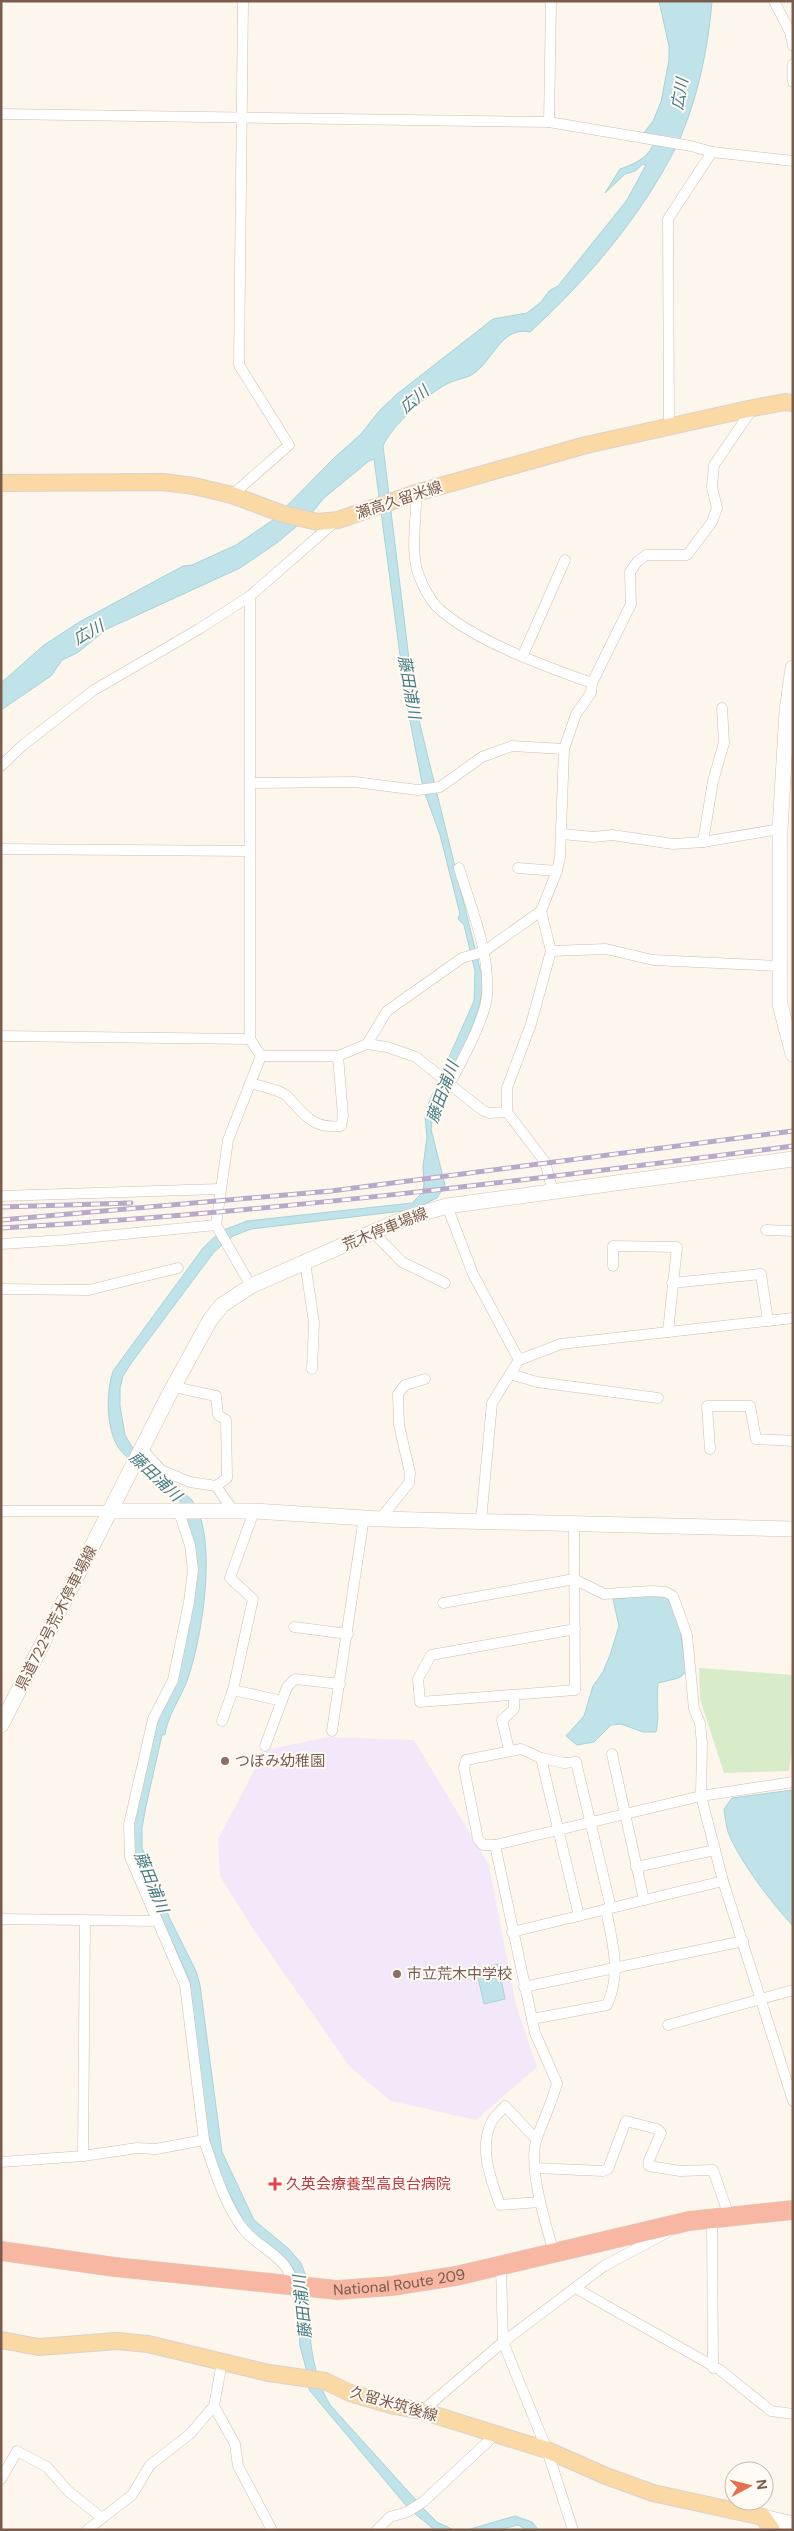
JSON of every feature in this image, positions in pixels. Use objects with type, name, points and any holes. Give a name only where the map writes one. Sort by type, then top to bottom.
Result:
[{"type":"highway","name":"National Route 209","points":[[1,2251],[114,2267],[337,2290],[392,2286],[501,2266],[689,2221],[793,2210]]},
{"type":"main road","name":"瀬高久留米線","points":[[1,483],[163,482],[194,486],[238,497],[283,514],[318,522],[338,520],[416,493],[586,444],[753,408],[785,402],[793,403]]},
{"type":"main road","points":[[793,668],[780,829],[780,1004],[793,1054]]},
{"type":"main road","name":"荒木停車場線","points":[[110,1511],[210,1320],[222,1305],[252,1286],[409,1217],[447,1206],[793,1159]]},
{"type":"main road","points":[[110,1511],[254,1511],[380,1519],[793,1529]]},
{"type":"main road","name":"県道722号荒木停車場線","points":[[1,1725],[110,1511]]},
{"type":"main road","name":"久留米筑後線","points":[[1,2340],[39,2347],[117,2341],[148,2344],[269,2373],[302,2376],[325,2381],[350,2392],[395,2406],[422,2411],[546,2450],[606,2476],[653,2493],[767,2524]]},
{"type":"main road","points":[[767,2524],[793,2524]]},
{"type":"street","points":[[238,497],[289,445],[239,365],[240,118],[243,1]]},
{"type":"street","points":[[549,122],[551,1]]},
{"type":"street","points":[[774,1],[790,32],[793,46]]},
{"type":"street","points":[[793,64],[793,82]]},
{"type":"street","points":[[1,114],[549,122],[691,146],[712,152],[793,161]]},
{"type":"street","points":[[669,426],[668,219],[712,152]]},
{"type":"street","points":[[367,1044],[387,1011],[462,958],[484,952],[540,911],[557,871],[562,834],[564,749],[576,714],[591,693],[592,683],[631,604],[630,572],[637,562],[646,555],[687,555],[712,522],[717,508],[712,486],[714,466],[753,408]]},
{"type":"street","points":[[416,493],[415,540],[417,571],[429,597],[455,620],[523,655],[592,683]]},
{"type":"street","points":[[1,766],[23,745],[94,690],[199,629],[250,596],[338,520]]},
{"type":"street","points":[[523,655],[565,560]]},
{"type":"street","points":[[250,596],[252,783],[249,851],[250,1038],[261,1056]]},
{"type":"street","points":[[703,842],[713,781],[724,743],[722,708]]},
{"type":"street","points":[[252,783],[355,782],[418,790],[440,787],[482,757],[512,746],[564,749]]},
{"type":"street","points":[[562,834],[594,837],[612,835],[673,844],[703,842],[780,829]]},
{"type":"street","points":[[1,849],[249,851]]},
{"type":"street","points":[[450,1084],[471,1042],[488,996],[484,952],[459,868]]},
{"type":"street","points":[[518,868],[557,871]]},
{"type":"street","points":[[540,911],[551,951],[531,1024],[507,1088],[507,1112],[541,1156],[553,1192]]},
{"type":"street","points":[[551,951],[606,949],[653,960],[780,966]]},
{"type":"street","points":[[1,1036],[250,1038]]},
{"type":"street","points":[[261,1056],[338,1056],[367,1044],[387,1046],[416,1057],[482,1110],[489,1113],[507,1112]]},
{"type":"street","points":[[252,1286],[216,1225],[219,1189],[228,1140],[261,1056]]},
{"type":"street","points":[[250,1083],[286,1095],[292,1105],[309,1119],[326,1128],[342,1126],[343,1116],[338,1056]]},
{"type":"street","points":[[1,1196],[219,1189]]},
{"type":"street","points":[[447,1206],[473,1274],[519,1360]]},
{"type":"street","points":[[1,1244],[64,1240],[216,1225]]},
{"type":"street","points":[[766,1230],[793,1231]]},
{"type":"street","points":[[373,1232],[402,1262],[445,1283]]},
{"type":"street","points":[[613,1266],[613,1246],[677,1247],[668,1332]]},
{"type":"street","points":[[305,1262],[314,1323],[312,1369]]},
{"type":"street","points":[[1,1289],[89,1290],[178,1268]]},
{"type":"street","points":[[672,1283],[761,1274],[768,1321]]},
{"type":"street","points":[[482,1521],[492,1403],[519,1360],[561,1344],[793,1318]]},
{"type":"street","points":[[510,1374],[537,1382],[658,1398]]},
{"type":"street","points":[[380,1519],[409,1483],[410,1473],[399,1425],[398,1394],[405,1385],[425,1379]]},
{"type":"street","points":[[143,1450],[161,1470],[190,1482],[216,1486],[227,1478],[226,1420],[218,1415],[216,1396],[174,1387]]},
{"type":"street","points":[[710,1449],[707,1406],[750,1406],[756,1439],[793,1441]]},
{"type":"street","points":[[216,1486],[234,1512]]},
{"type":"street","points":[[1,1511],[110,1511]]},
{"type":"street","points":[[222,1722],[232,1690],[253,1600],[230,1578],[254,1511]]},
{"type":"street","points":[[179,1512],[190,1545],[193,1570],[189,1602],[173,1680],[153,1719],[129,1824],[128,1842],[130,1857],[185,1986],[204,2140],[231,2208],[244,2230],[288,2267],[299,2287]]},
{"type":"street","points":[[332,1731],[364,1517]]},
{"type":"street","points":[[574,1525],[575,1629],[575,1690],[420,1702],[418,1679],[431,1654],[575,1629]]},
{"type":"street","points":[[443,1603],[574,1579],[604,1594],[651,1591],[666,1592],[673,1596],[687,1635],[694,1709],[700,1723],[702,1744],[701,1796],[723,1881],[793,2101]]},
{"type":"street","points":[[294,1627],[348,1634]]},
{"type":"street","points":[[265,1746],[288,1687],[295,1679],[340,1684]]},
{"type":"street","points":[[232,1690],[282,1701]]},
{"type":"street","points":[[509,1750],[502,1720],[514,1709],[514,1695]]},
{"type":"street","points":[[532,2019],[607,2005],[612,1994],[616,1967],[609,1909],[590,1821],[576,1762],[541,1758],[521,1749],[466,1760],[464,1768],[478,1839],[483,1844],[495,1844],[590,1821],[624,1813],[701,1796],[793,1782]]},
{"type":"street","points":[[612,1754],[644,1900]]},
{"type":"street","points":[[541,1758],[579,1916]]},
{"type":"street","points":[[495,1844],[512,1932],[535,2033],[557,2083],[536,2139],[538,2202],[554,2253]]},
{"type":"street","points":[[636,1867],[715,1850]]},
{"type":"street","points":[[512,1932],[723,1881]]},
{"type":"street","points":[[1,1919],[157,1922]]},
{"type":"street","points":[[83,2156],[85,1920]]},
{"type":"street","points":[[524,1987],[743,1941]]},
{"type":"street","points":[[668,2025],[793,1990]]},
{"type":"street","points":[[536,2139],[505,2106],[492,2121],[486,2141],[489,2174],[500,2205],[538,2202]]},
{"type":"street","points":[[536,2168],[603,2171],[608,2169],[626,2120],[657,2129],[661,2133],[649,2160],[649,2166],[680,2171],[713,2170],[720,2217],[713,2368]]},
{"type":"street","points":[[1,2162],[83,2156],[137,2148],[156,2149],[204,2140]]},
{"type":"street","points":[[422,2411],[503,2342],[561,2298],[577,2289],[604,2266],[689,2221]]},
{"type":"street","points":[[501,2266],[503,2342],[546,2450],[573,2530]]},
{"type":"street","points":[[577,2289],[713,2368],[720,2370],[772,2411],[793,2414]]},
{"type":"street","points":[[87,2530],[132,2495],[150,2465],[190,2434],[214,2406],[222,2362]]},
{"type":"street","points":[[214,2406],[235,2444],[238,2466],[272,2530]]},
{"type":"street","points":[[377,2530],[390,2518],[407,2512],[422,2503],[496,2434]]},
{"type":"street","points":[[1,2479],[17,2450],[48,2467],[68,2490],[102,2518]]},
{"type":"shaded area","points":[[329,1737],[414,1740],[489,1865],[516,2005],[537,2067],[476,2120],[391,2101],[350,2067],[253,1929],[220,1876],[218,1839],[265,1750]]},
{"type":"green space","points":[[699,1668],[793,1675],[793,1743],[789,1771],[724,1773],[700,1699]]},
{"type":"water","points":[[659,1],[712,1],[704,59],[689,116],[674,151],[645,201],[591,270],[530,332],[521,331],[513,333],[500,344],[475,373],[451,382],[422,401],[402,419],[383,446],[414,700],[483,981],[478,1011],[433,1113],[431,1129],[445,1185],[437,1198],[411,1210],[251,1229],[233,1236],[214,1252],[132,1362],[123,1376],[120,1388],[120,1406],[125,1435],[135,1452],[192,1500],[200,1517],[205,1538],[205,1589],[198,1640],[187,1681],[171,1714],[165,1734],[162,1735],[142,1828],[142,1848],[170,1919],[196,1971],[200,1985],[222,2152],[254,2220],[289,2249],[301,2263],[308,2281],[311,2346],[323,2392],[331,2406],[425,2510],[437,2522],[454,2530],[435,2530],[409,2509],[310,2391],[306,2382],[307,2372],[300,2346],[296,2273],[291,2265],[254,2235],[244,2222],[219,2173],[207,2139],[189,1979],[134,1857],[132,1826],[158,1720],[195,1587],[183,1508],[179,1500],[138,1467],[118,1447],[111,1430],[108,1410],[109,1389],[113,1371],[203,1248],[221,1231],[247,1221],[412,1203],[423,1192],[423,1166],[427,1137],[425,1117],[429,1102],[474,1001],[475,971],[464,925],[458,919],[460,914],[440,835],[423,788],[406,700],[374,459],[324,498],[310,515],[278,542],[240,568],[107,629],[77,653],[62,660],[51,676],[1,710],[1,683],[44,645],[81,621],[183,566],[192,565],[236,545],[273,520],[333,459],[361,434],[380,410],[397,394],[493,319],[527,313],[541,302],[549,291],[558,286],[627,200],[646,165],[643,164],[635,171],[625,174],[605,193],[620,169],[643,158],[653,145],[643,134],[653,121],[661,102],[669,60],[669,46]]},
{"type":"water","points":[[665,1594],[679,1621],[686,1672],[679,1678],[658,1683],[658,1720],[656,1732],[643,1732],[621,1724],[611,1725],[594,1742],[577,1745],[566,1736],[584,1716],[593,1686],[603,1672],[610,1655],[619,1626],[613,1599]]},
{"type":"water","points":[[793,1790],[793,1926],[766,1894],[740,1856],[728,1832],[724,1809],[732,1798]]},
{"type":"water","points":[[498,1964],[505,1999],[484,2004],[476,1969]]},
{"type":"water","points":[[515,2516],[532,2522],[539,2530],[527,2530],[518,2525],[498,2530],[467,2530]]},
{"type":"railway","points":[[1,1220],[331,1191],[793,1131]]},
{"type":"railway","points":[[1,1228],[200,1214],[398,1194],[793,1146]]},
{"type":"railway","points":[[1,1207],[131,1203]]},
{"type":"place","name":"つぼみ幼稚園","points":[[225,1761]]},
{"type":"place","name":"市立荒木中学校","points":[[397,1974]]},
{"type":"place","name":"久英会療養型高良台病院","points":[[275,2184]]},
{"type":"water label","name":"広川","points":[[679,94]]},
{"type":"water label","name":"広川","points":[[414,399]]},
{"type":"water label","name":"広川","points":[[88,632]]},
{"type":"water label","name":"藤田浦川","points":[[410,687]]},
{"type":"water label","name":"藤田浦川","points":[[442,1092]]},
{"type":"water label","name":"藤田浦川","points":[[156,1476]]},
{"type":"water label","name":"藤田浦川","points":[[152,1882]]},
{"type":"water label","name":"藤田浦川","points":[[302,2307]]}]
